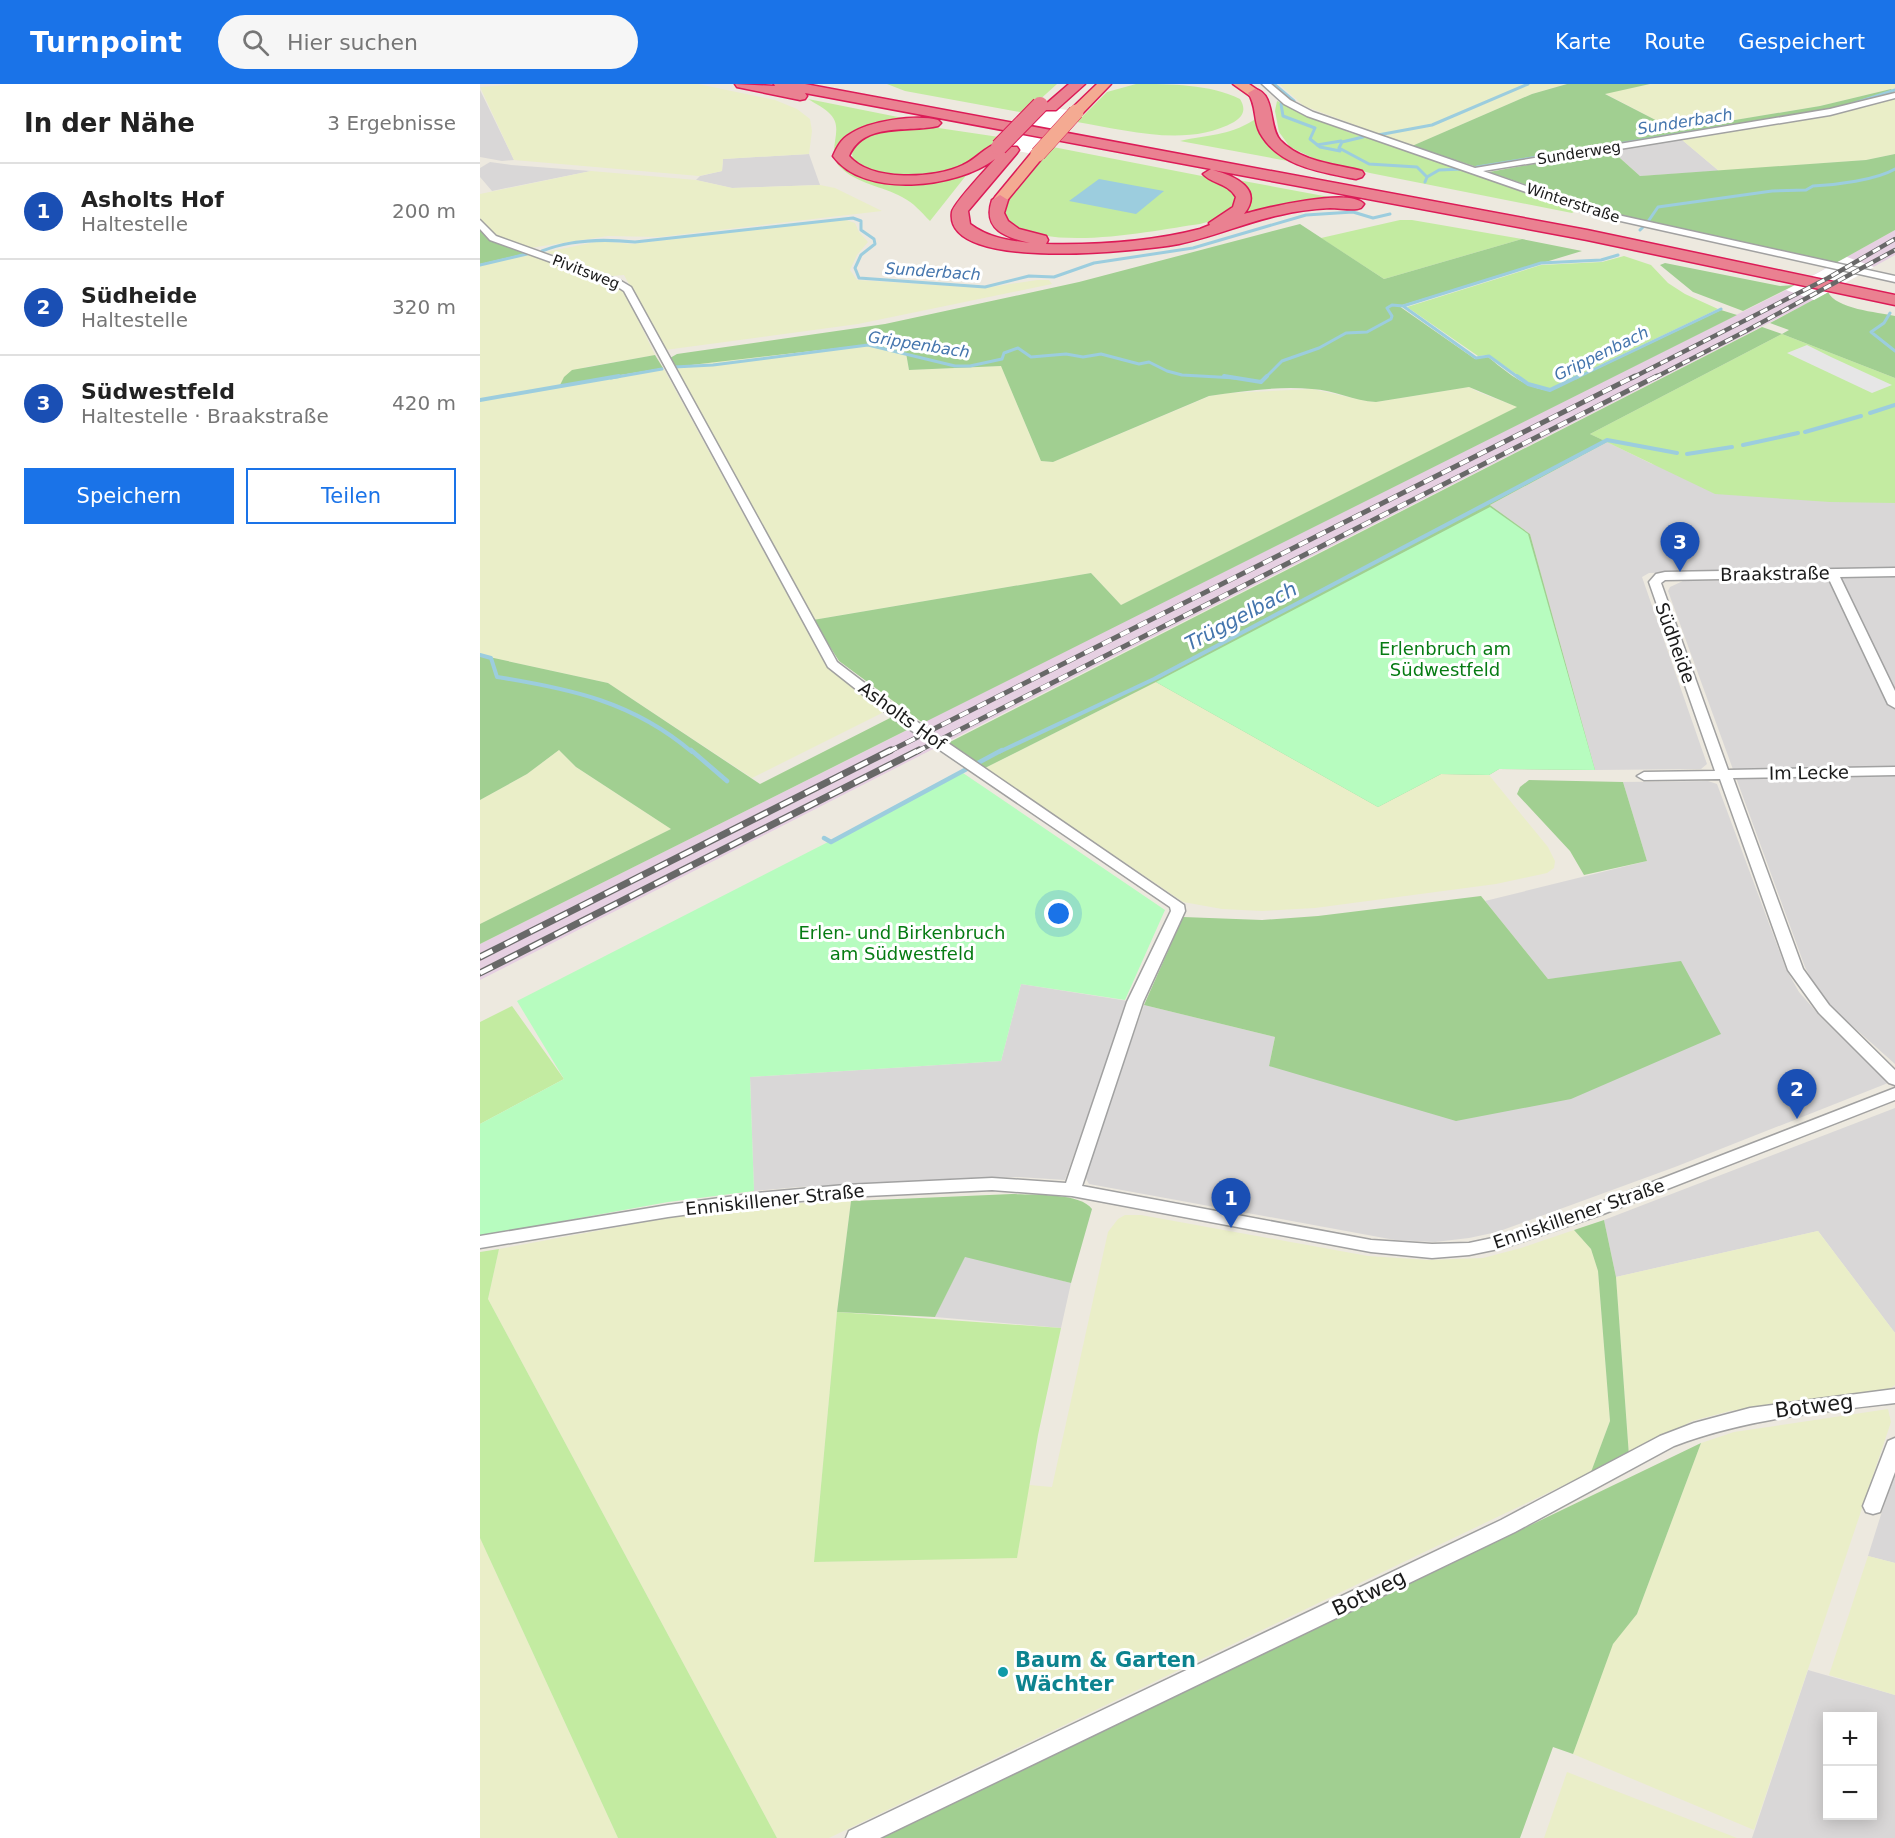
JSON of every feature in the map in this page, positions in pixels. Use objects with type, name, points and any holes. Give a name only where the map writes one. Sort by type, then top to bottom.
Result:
[{"type":"highway","points":[[742,84],[1575,241],[1754,265]]},
{"type":"highway","points":[[781,84],[1895,291]]},
{"type":"highway","points":[[816,84],[1465,204],[1754,265]]},
{"type":"highway","points":[[1064,84],[1005,148],[960,210],[962,225],[980,238],[1000,245],[1038,249],[1113,246],[1176,240],[1275,211],[1311,205],[1359,204],[1415,211]]},
{"type":"highway","points":[[1046,106],[1077,84]]},
{"type":"highway","points":[[1104,84],[1038,154],[1000,200],[996,207],[996,218],[1010,230],[1038,239],[1067,242],[1202,227],[1229,219],[1243,208],[1245,199],[1239,186],[1222,177],[1190,169]]},
{"type":"highway","points":[[1240,84],[1260,89],[1268,132],[1284,150],[1327,168],[1584,220],[1895,300]]},
{"type":"highway","points":[[949,123],[912,123],[874,129],[846,144],[842,156],[844,162],[859,171],[879,177],[912,179],[942,177],[964,171],[1005,148]]},
{"type":"street","name":"Winterstraße","points":[[1260,89],[1310,114],[1574,206],[1612,217],[1895,279]]},
{"type":"street","name":"Sunderweg","points":[[1476,170],[1830,112],[1895,95]]},
{"type":"street","name":"Pivitsweg","points":[[480,223],[493,238],[624,286],[662,354]]},
{"type":"street","name":"Asholts Hof","points":[[662,354],[832,664],[895,713],[1177,905],[1178,911],[1135,1002],[1072,1190]]},
{"type":"street","name":"Braakstraße","points":[[1656,580],[1665,576],[1895,572]]},
{"type":"street","points":[[1832,573],[1895,704]]},
{"type":"street","name":"Südheide","points":[[1656,580],[1655,585],[1663,608],[1796,970],[1824,1010],[1895,1079]]},
{"type":"street","name":"Im Lecke","points":[[1724,775],[1895,771]]},
{"type":"street","points":[[1644,776],[1724,775]]},
{"type":"street","name":"Enniskillener Straße","points":[[480,1242],[668,1211],[787,1195],[992,1184],[1072,1190],[1371,1246],[1432,1251],[1469,1249],[1503,1242],[1598,1210],[1895,1094]]},
{"type":"street","name":"Botweg","points":[[857,1838],[1508,1526],[1690,1431],[1726,1420],[1773,1411],[1895,1396]]},
{"type":"street","points":[[1873,1506],[1895,1446]]},
{"type":"shaded area","points":[[480,90],[514,160],[502,161],[480,157]]},
{"type":"shaded area","points":[[1681,139],[1719,171],[1640,176],[1611,150]]},
{"type":"shaded area","points":[[809,154],[820,185],[732,188],[696,180],[700,176],[722,171],[723,159]]},
{"type":"shaded area","points":[[490,162],[591,171],[492,191],[480,177],[480,168]]},
{"type":"shaded area","points":[[1895,230],[1895,255],[1814,300],[480,980],[480,944],[1786,290]]},
{"type":"shaded area","points":[[1807,345],[1892,385],[1872,393],[1787,353]]},
{"type":"shaded area","points":[[1607,442],[1652,464],[1895,503],[1895,568],[1649,573],[1642,577],[1707,764],[1701,769],[1595,770],[1530,534],[1490,505]]},
{"type":"shaded area","points":[[1895,576],[1895,1064],[1830,1006],[1816,988],[1805,967],[1668,591],[1670,587],[1683,581]]},
{"type":"shaded area","points":[[1708,781],[1717,784],[1786,969],[1799,992],[1888,1083],[1675,1167],[1497,1232],[1469,1238],[1435,1242],[1395,1240],[1089,1184],[1084,1175],[1144,1005],[1275,1037],[1269,1066],[1580,976],[1548,979],[1485,901],[1647,861],[1623,782]]},
{"type":"shaded area","points":[[1021,984],[1128,1001],[1065,1180],[1019,1177],[754,1191],[750,1077],[1001,1061]]},
{"type":"shaded area","points":[[1895,1108],[1895,1333],[1818,1231],[1616,1277],[1604,1220]]},
{"type":"shaded area","points":[[965,1256],[1071,1283],[1061,1328],[935,1317]]},
{"type":"shaded area","points":[[1895,1470],[1895,1563],[1868,1556]]},
{"type":"shaded area","points":[[1808,1670],[1895,1695],[1895,1838],[1752,1838]]},
{"type":"green space","points":[[522,84],[698,84],[775,100],[797,109],[810,119],[812,131],[809,154],[723,159],[722,171],[699,176],[514,160],[480,87]]},
{"type":"green space","points":[[887,84],[1057,84],[1025,113],[905,91]]},
{"type":"green space","points":[[1136,84],[1176,85],[1216,90],[1240,99],[1243,112],[1234,122],[1216,130],[1177,136],[1156,135],[1077,122],[1107,92]]},
{"type":"green space","points":[[1279,84],[1567,84],[1532,94],[1412,146],[1304,106]]},
{"type":"green space","points":[[1567,84],[1650,84],[1605,94],[1675,130],[1820,106],[1891,89],[1895,93],[1858,105],[1480,168],[1412,146],[1532,94]]},
{"type":"green space","points":[[1650,84],[1895,84],[1895,91],[1891,89],[1820,106],[1675,130],[1604,93]]},
{"type":"green space","points":[[1895,97],[1895,154],[1866,160],[1719,171],[1681,139],[1859,108]]},
{"type":"green space","points":[[808,99],[918,121],[883,125],[837,151],[876,179],[968,173],[930,221],[906,199],[862,181],[840,167],[834,154],[835,121],[826,110]]},
{"type":"green space","points":[[1277,101],[1348,132],[1423,156],[1575,211],[1572,213],[1370,173],[1315,159],[1290,147],[1279,132],[1275,111]]},
{"type":"green space","points":[[1256,112],[1260,124],[1304,164],[1180,141],[1235,129],[1254,120]]},
{"type":"green space","points":[[925,126],[999,137],[971,162],[957,169],[927,176],[895,176],[866,167],[853,160],[853,149],[858,141],[867,136],[891,129]]},
{"type":"green space","points":[[1053,147],[1207,177],[1236,192],[1237,207],[1214,220],[1154,231],[1094,238],[1039,235],[1017,227],[1003,213],[1007,201]]},
{"type":"green space","points":[[1611,150],[1640,176],[1866,160],[1895,154],[1895,230],[1834,264],[1603,211],[1489,172]]},
{"type":"green space","points":[[591,171],[696,180],[732,188],[820,185],[835,188],[882,211],[659,237],[608,236],[530,248],[497,237],[480,218],[480,194]]},
{"type":"green space","points":[[1238,180],[1340,199],[1256,213],[1246,211],[1252,199],[1250,191]]},
{"type":"green space","points":[[843,219],[855,223],[868,242],[857,255],[850,270],[857,280],[984,288],[1037,280],[1049,280],[1052,284],[858,324],[665,350],[624,275],[612,276],[546,252],[600,241],[632,244]]},
{"type":"green space","points":[[1400,220],[1412,220],[1522,239],[1384,279],[1321,238]]},
{"type":"green space","points":[[1300,224],[1384,279],[1522,239],[1582,251],[1399,306],[1475,359],[1488,357],[1517,379],[1533,387],[1550,391],[1721,310],[1737,315],[923,723],[839,661],[813,620],[1091,573],[1121,605],[1517,407],[1469,387],[1376,402],[1312,389],[1248,391],[1209,396],[1053,462],[1041,461],[1001,366],[909,370],[906,353],[864,345],[674,367],[670,358],[677,354],[885,324],[1079,282]]},
{"type":"green space","points":[[480,229],[489,239],[527,253],[480,264]]},
{"type":"green space","points":[[527,253],[620,288],[625,292],[655,355],[586,367],[564,377],[560,385],[480,399],[480,264]]},
{"type":"green space","points":[[1624,256],[1651,265],[1668,283],[1685,294],[1718,309],[1550,389],[1529,383],[1489,355],[1478,356],[1407,307],[1541,265],[1602,262]]},
{"type":"green space","points":[[1665,263],[1780,286],[1795,285],[1743,311],[1693,292],[1660,265]]},
{"type":"green space","points":[[1828,292],[1832,298],[1848,306],[1895,316],[1895,378],[1782,334],[1789,330],[1770,323]]},
{"type":"green space","name":"Erlenbruch am Südwestfeld","points":[[1762,327],[1782,334],[1590,434],[1607,442],[1490,505],[1530,534],[1595,770],[1499,769],[1489,775],[1441,774],[1378,807],[1156,682],[985,768],[948,743]]},
{"type":"green space","points":[[1782,334],[1895,378],[1895,503],[1830,502],[1715,494],[1590,434]]},
{"type":"green space","points":[[864,345],[906,353],[909,370],[1001,366],[1041,461],[1053,462],[1210,396],[1229,393],[1312,389],[1376,402],[1469,387],[1518,407],[1121,605],[1091,573],[813,620],[674,367]]},
{"type":"green space","points":[[655,355],[663,368],[560,385],[564,377],[572,370]]},
{"type":"green space","points":[[664,369],[826,665],[886,711],[752,778],[608,683],[480,655],[480,401]]},
{"type":"green space","name":"Erlenbruch am Südwestfeld","points":[[1490,507],[1528,534],[1595,770],[1499,769],[1489,775],[1441,774],[1378,807],[1156,682]]},
{"type":"green space","points":[[480,655],[608,683],[760,784],[892,717],[909,729],[480,944],[480,924],[671,829],[576,767],[559,750],[527,774],[480,800]]},
{"type":"green space","points":[[1156,682],[1378,807],[1441,774],[1489,775],[1548,847],[1555,861],[1554,868],[1547,873],[1496,884],[1315,908],[1262,911],[1222,909],[1183,902],[985,768]]},
{"type":"green space","points":[[559,750],[576,767],[671,829],[480,924],[480,800],[527,774]]},
{"type":"green space","name":"Erlen- und Birkenbruch am Südwestfeld","points":[[963,773],[1165,910],[1125,1000],[1021,984],[1001,1061],[750,1077],[754,1191],[668,1202],[480,1236],[480,1124],[564,1079],[517,1001]]},
{"type":"green space","points":[[1529,780],[1623,782],[1647,861],[1584,875],[1570,851],[1517,794],[1520,787]]},
{"type":"green space","points":[[1481,896],[1548,979],[1681,961],[1721,1034],[1571,1099],[1456,1121],[1269,1066],[1275,1037],[1144,1005],[1183,917],[1262,920],[1318,916]]},
{"type":"green space","points":[[512,1006],[564,1079],[480,1124],[480,1022]]},
{"type":"green space","points":[[1012,1194],[1066,1197],[1086,1204],[1092,1209],[1071,1283],[965,1257],[935,1317],[837,1312],[851,1201]]},
{"type":"green space","points":[[851,1201],[837,1312],[814,1562],[1017,1557],[1029,1485],[1052,1487],[1108,1232],[1118,1219],[1125,1215],[1141,1215],[1368,1256],[1428,1260],[1483,1258],[1574,1230],[1591,1249],[1598,1271],[1610,1421],[1591,1472],[829,1838],[777,1838],[488,1299],[499,1249],[672,1217],[782,1204]]},
{"type":"green space","points":[[1604,1220],[1616,1277],[1629,1456],[1591,1472],[1610,1421],[1598,1271],[1591,1249],[1574,1230]]},
{"type":"green space","points":[[1818,1231],[1895,1333],[1895,1385],[1888,1390],[1730,1411],[1692,1421],[1629,1456],[1616,1277]]},
{"type":"green space","points":[[499,1249],[488,1299],[777,1838],[618,1838],[480,1538],[480,1252]]},
{"type":"green space","points":[[837,1312],[1061,1328],[1038,1435],[1017,1558],[814,1562]]},
{"type":"green space","points":[[1888,1409],[1891,1422],[1754,1830],[1573,1754],[1613,1643],[1637,1614],[1701,1443],[1734,1432]]},
{"type":"green space","points":[[1701,1443],[1637,1614],[1613,1644],[1573,1754],[1553,1747],[1520,1838],[881,1838]]},
{"type":"green space","points":[[480,1538],[618,1838],[480,1838]]},
{"type":"green space","points":[[1868,1556],[1895,1563],[1895,1695],[1829,1675]]},
{"type":"green space","points":[[1567,1772],[1737,1838],[1544,1838]]},
{"type":"water","points":[[1099,179],[1164,191],[1136,214],[1069,201]]},
{"type":"pier","points":[[1032,104],[1084,113],[1044,156],[990,146]]},
{"type":"pier","points":[[1847,257],[1874,267],[1814,300],[1786,290]]},
{"type":"waterway","points":[[1274,84],[1294,101]]},
{"type":"waterway","name":"Sunderbach","points":[[1378,135],[1432,125],[1528,84]]},
{"type":"waterway","name":"Sunderbach","points":[[1852,104],[1895,90]]},
{"type":"waterway","points":[[1281,104],[1283,116],[1315,128],[1310,139],[1317,145]]},
{"type":"waterway","name":"Sunderbach","points":[[1477,167],[1729,126]]},
{"type":"waterway","name":"Sunderbach","points":[[1363,137],[1342,142],[1339,148],[1369,164],[1417,167],[1427,177]]},
{"type":"waterway","points":[[1317,145],[1341,141]]},
{"type":"waterway","points":[[1317,145],[1340,151]]},
{"type":"waterway","name":"Sunderbach","points":[[1427,177],[1439,170],[1463,169]]},
{"type":"waterway","name":"Grippenbach","points":[[1647,223],[1658,207],[1772,191],[1806,190],[1813,186],[1867,179],[1895,169]]},
{"type":"waterway","name":"Sunderbach","points":[[1425,182],[1427,177]]},
{"type":"waterway","name":"Sunderbach","points":[[542,251],[576,242],[600,240],[635,242],[853,218],[861,221],[861,230],[874,239],[875,244],[861,255],[855,268],[859,278],[985,287],[1029,276],[1054,277],[1094,263],[1193,248],[1306,215],[1353,212],[1373,218],[1390,214]]},
{"type":"waterway","points":[[1640,230],[1643,227]]},
{"type":"waterway","name":"Sunderbach","points":[[480,265],[527,254]]},
{"type":"waterway","name":"Grippenbach","points":[[1403,306],[1541,263],[1601,260],[1618,255]]},
{"type":"waterway","name":"Grippenbach","points":[[1224,376],[1261,382],[1282,361],[1319,348],[1346,333],[1367,332],[1391,319],[1392,316],[1387,308],[1392,305],[1403,306]]},
{"type":"waterway","name":"Grippenbach","points":[[1403,306],[1476,358],[1489,356],[1519,378]]},
{"type":"waterway","name":"Grippenbach","points":[[1576,378],[1721,309]]},
{"type":"waterway","name":"Trüggelbach","points":[[1890,313],[1884,323],[1871,332],[1895,351]]},
{"type":"waterway","name":"Grippenbach","points":[[674,367],[713,365],[868,345],[955,366],[970,366],[1002,359],[1004,353],[1018,348],[1031,357],[1066,354],[1083,357],[1101,354],[1139,364],[1149,362],[1182,375],[1236,378]]},
{"type":"waterway","name":"Grippenbach","points":[[611,378],[662,369]]},
{"type":"waterway","name":"Grippenbach","points":[[480,400],[619,376]]},
{"type":"waterway","name":"Grippenbach","points":[[1517,376],[1528,384],[1550,390],[1579,376]]},
{"type":"waterway","name":"Trüggelbach","points":[[1870,413],[1895,405]]},
{"type":"waterway","name":"Trüggelbach","points":[[1805,432],[1861,416]]},
{"type":"waterway","name":"Trüggelbach","points":[[1743,445],[1798,433]]},
{"type":"waterway","name":"Trüggelbach","points":[[999,752],[1154,679],[1607,440],[1677,453]]},
{"type":"waterway","name":"Trüggelbach","points":[[1687,454],[1732,447]]},
{"type":"waterway","name":"Trüggelbach","points":[[480,655],[491,658],[497,677],[551,687],[601,700],[647,721],[692,752]]},
{"type":"waterway","name":"Trüggelbach","points":[[691,750],[727,781]]},
{"type":"waterway","name":"Trüggelbach","points":[[824,838],[831,842],[1002,750]]},
{"type":"railway","points":[[1632,378],[1828,278],[1895,239]]},
{"type":"railway","points":[[1654,378],[1895,250]]},
{"type":"railway","points":[[888,752],[1635,376]]},
{"type":"railway","points":[[916,752],[1657,376]]},
{"type":"railway","points":[[480,957],[891,750]]},
{"type":"railway","points":[[480,973],[919,750]]},
{"type":"place","name":"Südwestfeld","points":[[1680,572]]},
{"type":"place","name":"Südheide","points":[[1797,1119]]},
{"type":"place","name":"Asholts Hof","points":[[1231,1228]]},
{"type":"place","name":"Baum & Garten Wächter","points":[[1003,1672]]}]
